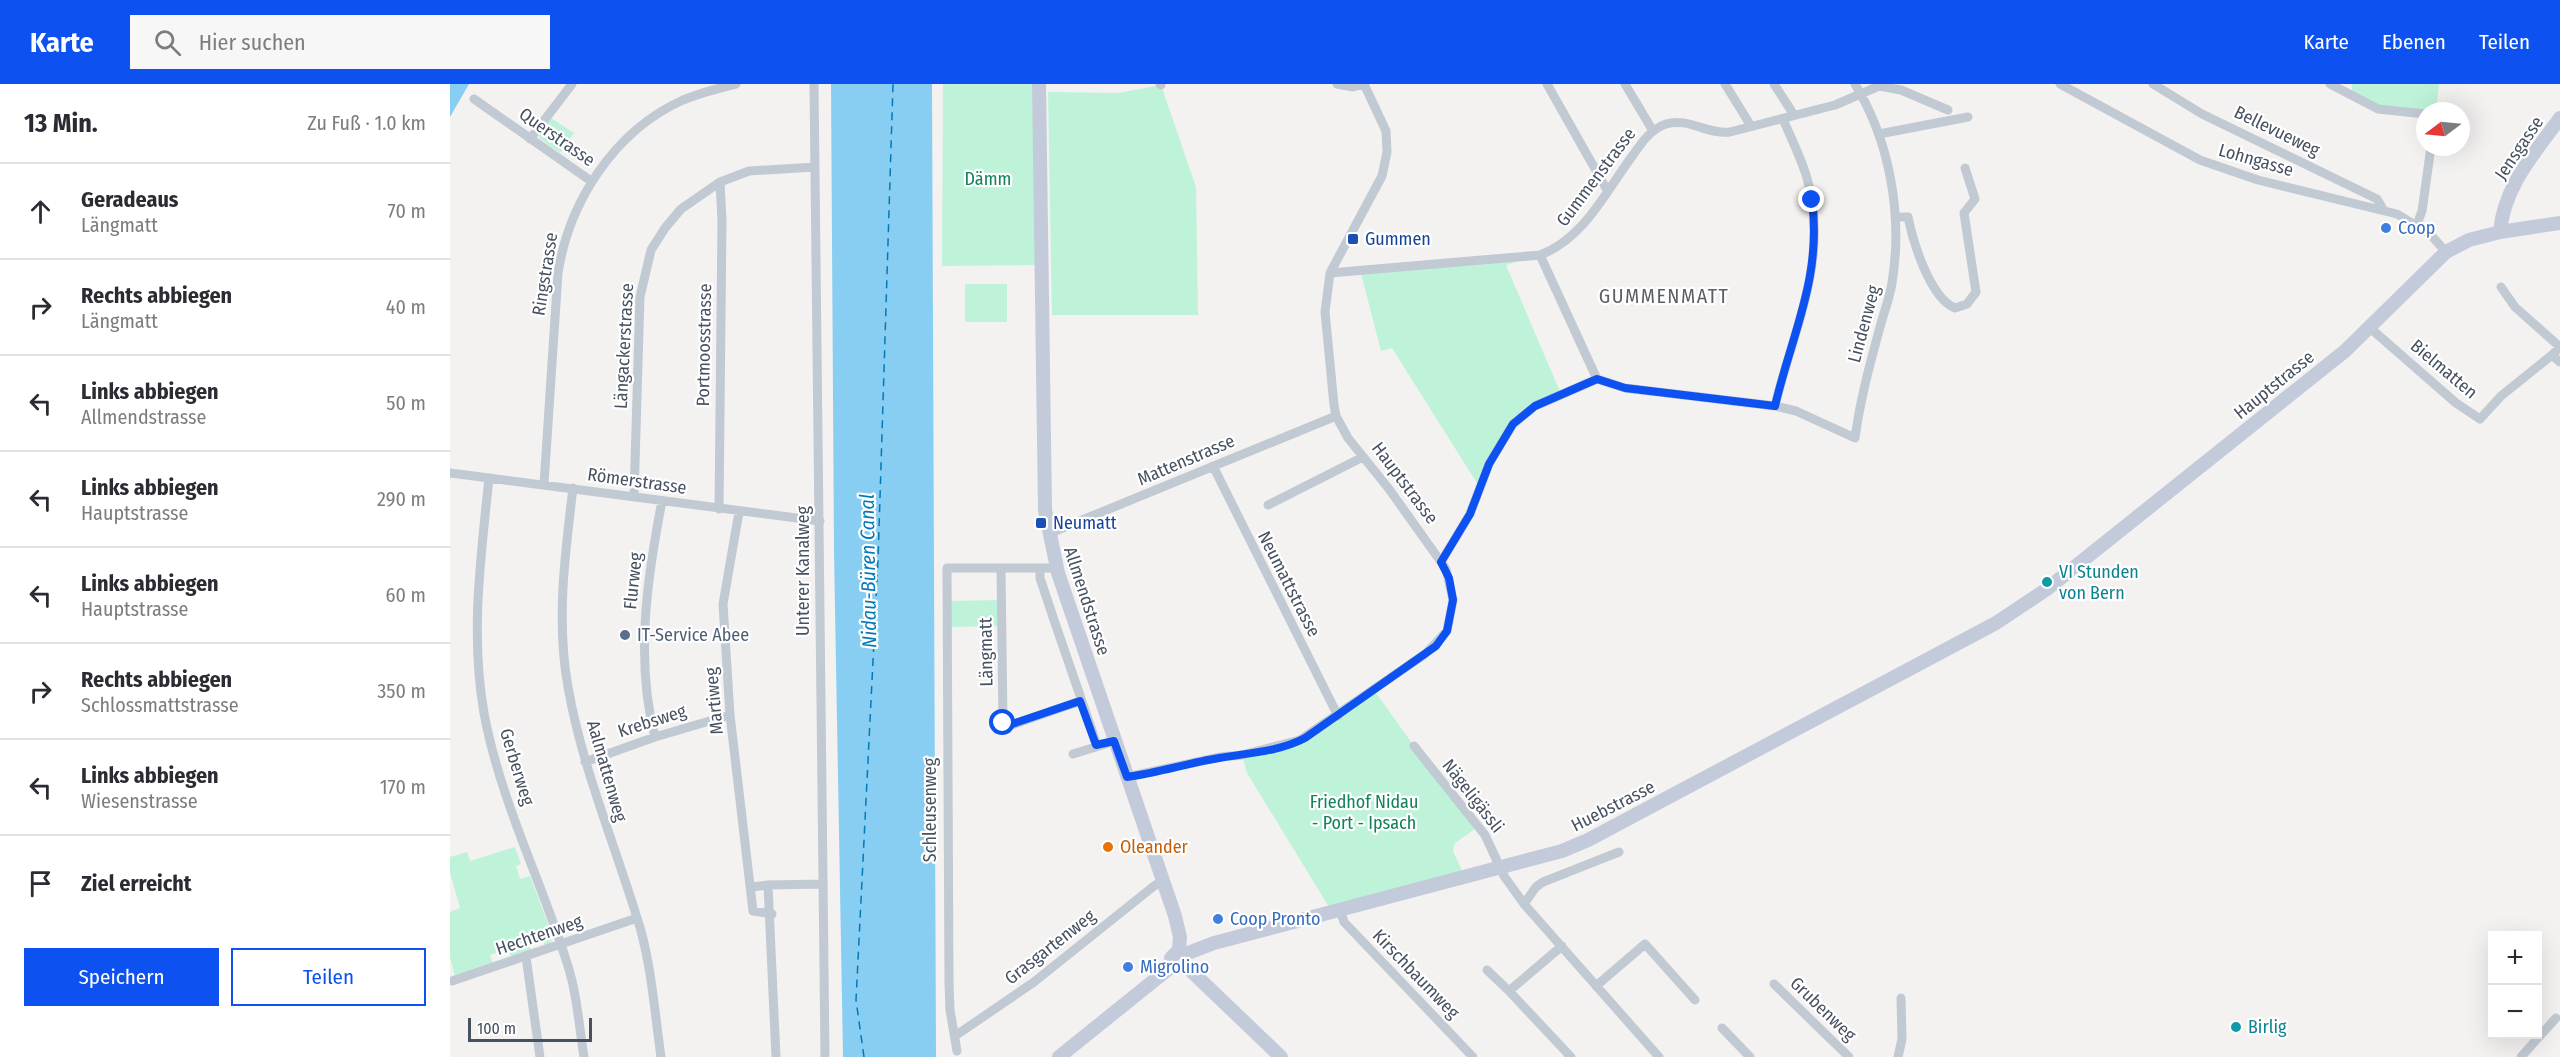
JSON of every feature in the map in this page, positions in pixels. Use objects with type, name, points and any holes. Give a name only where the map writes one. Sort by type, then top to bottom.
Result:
[{"type":"main road","name":"Allmendstrasse","points":[[1039,84],[1045,510],[1048,534],[1056,568],[1179,929],[1184,951],[1172,955],[1172,966]]},
{"type":"main road","name":"Jensgasse","points":[[2500,232],[2505,202],[2513,185],[2560,118]]},
{"type":"main road","name":"Hauptstrasse","points":[[2022,608],[2344,351],[2446,252],[2469,240],[2500,232],[2560,223]]},
{"type":"main road","name":"Huebstrasse","points":[[1184,951],[1562,851],[1588,840],[2022,608]]},
{"type":"main road","points":[[1184,951],[1191,959],[1188,968]]},
{"type":"main road","points":[[1059,1057],[1172,966],[1180,971],[1188,968]]},
{"type":"main road","points":[[1188,968],[1281,1057]]},
{"type":"street","points":[[530,139],[572,84]]},
{"type":"street","name":"Ringstrasse","points":[[544,484],[553,326],[562,247],[571,221],[591,181],[617,150],[647,123],[682,101],[736,84]]},
{"type":"street","name":"Unterer Kanalweg","points":[[814,84],[825,1057]]},
{"type":"street","points":[[1337,84],[1353,87],[1364,84]]},
{"type":"street","name":"Hauptstrasse","points":[[1127,777],[1284,746],[1305,738],[1425,654],[1447,631],[1453,600],[1449,578],[1441,562],[1348,438],[1336,416],[1325,312],[1330,273],[1382,176],[1388,152],[1386,131],[1364,84]]},
{"type":"street","points":[[1547,84],[1607,190]]},
{"type":"street","points":[[1625,84],[1653,131]]},
{"type":"street","points":[[1725,84],[1751,126]]},
{"type":"street","points":[[1774,84],[1794,115]]},
{"type":"street","name":"Lindenweg","points":[[1775,406],[1796,411],[1855,438],[1860,403],[1892,282],[1895,217],[1889,167],[1879,134],[1862,94],[1855,84]]},
{"type":"street","name":"Lohngasse","points":[[2060,84],[2200,160],[2258,180],[2383,209],[2417,224],[2430,234],[2446,252]]},
{"type":"street","name":"Bellevueweg","points":[[2153,84],[2202,114],[2377,199],[2383,209]]},
{"type":"street","points":[[2330,84],[2378,109],[2416,113]]},
{"type":"street","name":"Gummenstrasse","points":[[1330,273],[1540,255],[1563,245],[1576,233],[1653,131],[1674,122],[1725,133],[1835,105],[1879,86],[1901,90],[1948,110]]},
{"type":"street","name":"Querstrasse","points":[[474,99],[591,181]]},
{"type":"street","points":[[1879,134],[1968,117]]},
{"type":"street","points":[[1441,562],[1470,514],[1489,464],[1513,424],[1535,406],[1597,379],[1625,388],[1775,406],[1783,372],[1809,291],[1815,242],[1813,211],[1806,177],[1783,119]]},
{"type":"street","points":[[2417,224],[2422,211],[2430,156]]},
{"type":"street","name":"Längackerstrasse","points":[[634,496],[640,297],[651,250],[665,228],[693,200],[720,182],[749,171],[815,167]]},
{"type":"street","points":[[1895,217],[1908,217],[1914,245],[1943,301],[1955,308],[1967,303],[1976,292],[1964,213],[1975,199],[1965,168]]},
{"type":"street","name":"Portmoosstrasse","points":[[719,509],[722,221],[720,182]]},
{"type":"street","points":[[1540,255],[1597,379]]},
{"type":"street","points":[[2501,287],[2515,307],[2560,347],[2552,355],[2560,362]]},
{"type":"street","name":"Bielmatten","points":[[2369,327],[2456,403],[2480,419],[2500,396],[2552,355]]},
{"type":"street","name":"Mattenstrasse","points":[[1048,534],[1336,416]]},
{"type":"street","points":[[1268,505],[1363,457]]},
{"type":"street","name":"Neumattstrasse","points":[[1213,466],[1338,716]]},
{"type":"street","name":"Römerstrasse","points":[[450,473],[820,521]]},
{"type":"street","name":"Gerberweg","points":[[489,478],[476,642],[483,705],[506,795],[561,945],[573,986],[584,1057]]},
{"type":"street","name":"Aalmattenweg","points":[[573,488],[563,574],[563,639],[567,686],[585,762],[636,918],[648,966],[661,1057]]},
{"type":"street","name":"Flurweg","points":[[655,737],[646,660],[645,606],[650,561],[662,501]]},
{"type":"street","name":"Martiweg","points":[[739,512],[723,604],[730,715],[752,887],[753,911],[772,914]]},
{"type":"street","name":"Schleusenweg","points":[[957,1051],[950,1010],[948,940],[947,568],[1001,569]]},
{"type":"street","points":[[1001,569],[1056,568]]},
{"type":"street","name":"Längmatt","points":[[1001,569],[1003,723],[1006,726],[1080,701]]},
{"type":"street","points":[[1040,569],[1040,578],[1096,745]]},
{"type":"street","name":"Krebsweg","points":[[585,762],[655,737],[730,715]]},
{"type":"street","points":[[1073,754],[1114,741]]},
{"type":"street","name":"Nägeligässli","points":[[1414,746],[1485,835],[1492,846],[1500,869],[1524,904],[1659,1057]]},
{"type":"street","points":[[1524,904],[1536,887],[1543,882],[1619,852]]},
{"type":"street","name":"Grasgartenweg","points":[[955,1036],[1034,982],[1163,881]]},
{"type":"street","points":[[752,887],[822,884]]},
{"type":"street","points":[[768,885],[772,914],[776,1057]]},
{"type":"street","name":"Kirschbaumweg","points":[[1340,910],[1344,922],[1473,1057]]},
{"type":"street","name":"Hechtenweg","points":[[452,981],[636,918]]},
{"type":"street","points":[[1596,986],[1646,944],[1695,1000]]},
{"type":"street","points":[[1509,991],[1562,946]]},
{"type":"street","points":[[526,957],[540,1057]]},
{"type":"street","points":[[1486,970],[1571,1057]]},
{"type":"street","name":"Grubenweg","points":[[1774,984],[1849,1057]]},
{"type":"street","points":[[1898,1057],[1902,1039],[1901,998]]},
{"type":"street","points":[[2522,1057],[2556,1018]]},
{"type":"street","points":[[1722,1028],[1750,1057]]},
{"type":"green space","name":"Dämm","points":[[943,84],[1034,84],[1036,265],[942,266]]},
{"type":"green space","points":[[2352,84],[2439,84],[2437,102],[2416,102],[2416,109],[2371,104],[2352,95]]},
{"type":"green space","points":[[1161,85],[1196,187],[1198,315],[1052,315],[1048,92],[1118,93]]},
{"type":"green space","points":[[551,118],[574,133],[560,153],[539,138],[539,134]]},
{"type":"green space","points":[[1540,255],[1506,265],[1561,394],[1513,424],[1480,488],[1392,348],[1381,351],[1360,270]]},
{"type":"green space","points":[[965,284],[1007,284],[1007,322],[965,322]]},
{"type":"green space","points":[[1000,600],[999,626],[949,627],[949,601]]},
{"type":"green space","name":"Friedhof Nidau - Port - Ipsach","points":[[1374,690],[1414,746],[1478,827],[1455,843],[1453,851],[1463,873],[1332,912],[1247,773],[1242,755],[1284,746]]},
{"type":"green space","points":[[515,847],[521,864],[516,866],[520,879],[530,876],[553,937],[545,946],[541,937],[528,941],[531,950],[511,957],[508,949],[490,955],[493,964],[455,976],[450,957],[450,912],[460,908],[450,873],[450,857],[467,852],[470,861]]},
{"type":"water","points":[[450,84],[469,84],[450,117]]},
{"type":"water","name":"Nidau-Büren Canal","points":[[831,84],[932,84],[936,1057],[843,1057],[834,552]]},
{"type":"ferry route","points":[[864,1057],[856,1000],[878,561],[893,84]]},
{"type":"place","name":"Coop","points":[[2386,228]]},
{"type":"place","name":"Gummen","points":[[1353,239]]},
{"type":"place","name":"Neumatt","points":[[1041,523]]},
{"type":"place","name":"VI Stunden von Bern","points":[[2047,582]]},
{"type":"place","name":"IT-Service Abee","points":[[625,635]]},
{"type":"place","name":"Oleander","points":[[1108,847]]},
{"type":"place","name":"Coop Pronto","points":[[1218,919]]},
{"type":"place","name":"Migrolino","points":[[1128,967]]},
{"type":"place","name":"Birlig","points":[[2236,1027]]},
{"type":"district","name":"GUMMENMATT","points":[[1664,296]]},
{"type":"route","points":[[1003,723],[1006,726],[1080,701],[1096,745],[1114,741],[1127,777],[1284,746],[1305,738],[1436,646],[1447,631],[1452,615],[1453,600],[1449,578],[1441,562],[1470,514],[1489,464],[1513,424],[1535,406],[1597,379],[1606,384],[1625,388],[1775,406],[1812,272],[1815,242],[1812,200]]}]
